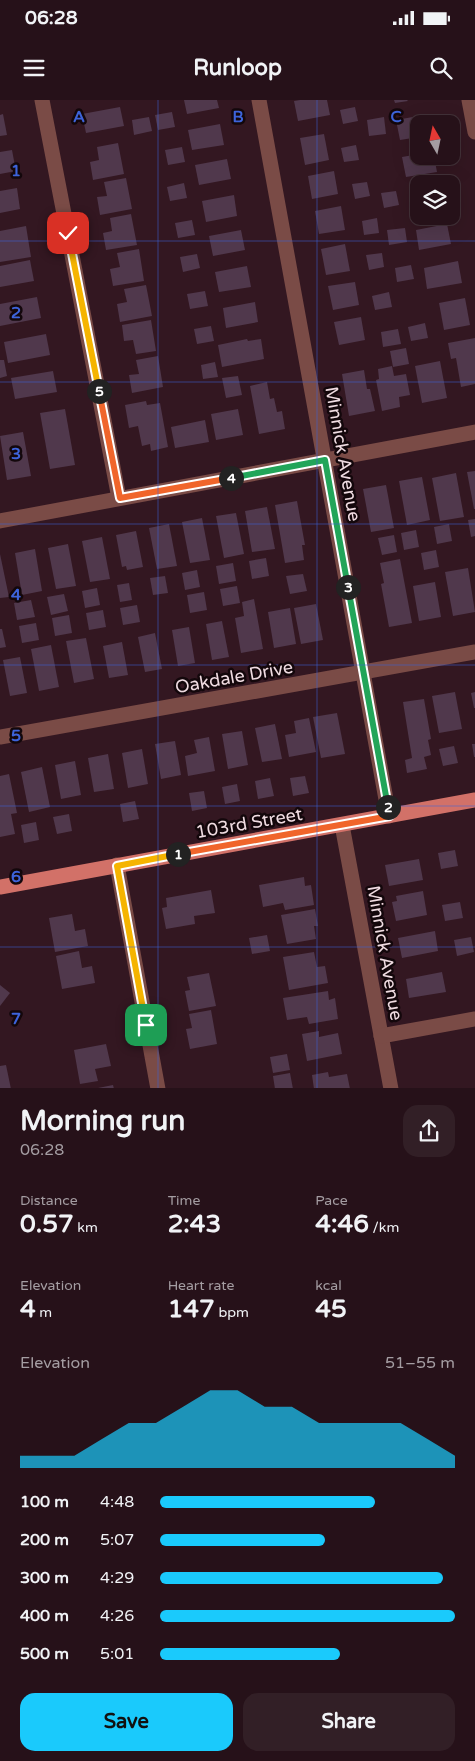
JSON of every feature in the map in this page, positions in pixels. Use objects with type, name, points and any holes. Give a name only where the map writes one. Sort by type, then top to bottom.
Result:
[{"type":"main road","name":"103rd Street","points":[[0,887],[475,800]]},
{"type":"street","points":[[42,100],[120,498]]},
{"type":"street","name":"Minnick Avenue","points":[[259,100],[390,816]]},
{"type":"street","points":[[469,100],[475,132]]},
{"type":"street","points":[[0,520],[475,432]]},
{"type":"street","name":"Oakdale Drive","points":[[0,737],[475,652]]},
{"type":"street","name":"Minnick Avenue","points":[[342,825],[391,1088]]},
{"type":"street","points":[[117,866],[158,1088]]},
{"type":"street","points":[[381,1036],[475,1019]]},
{"type":"building","points":[[184,100],[217,100],[219,108],[187,114]]},
{"type":"building","points":[[327,100],[330,115],[298,121],[294,101]]},
{"type":"building","points":[[394,100],[407,100],[408,101],[395,103]]},
{"type":"building","points":[[120,107],[124,126],[86,133],[82,114]]},
{"type":"building","points":[[355,107],[358,121],[343,124],[340,110]]},
{"type":"building","points":[[172,112],[175,127],[158,130],[155,115]]},
{"type":"building","points":[[3,114],[7,135],[0,136],[0,115]]},
{"type":"building","points":[[149,117],[152,131],[134,135],[132,120]]},
{"type":"building","points":[[384,117],[386,134],[369,136],[367,120]]},
{"type":"building","points":[[410,118],[410,138],[400,140],[396,120]]},
{"type":"building","points":[[220,124],[224,145],[192,150],[188,130]]},
{"type":"building","points":[[324,134],[329,160],[305,165],[300,138]]},
{"type":"building","points":[[118,143],[124,174],[93,180],[90,162],[99,160],[97,147]]},
{"type":"building","points":[[356,145],[359,160],[344,162],[341,148]]},
{"type":"building","points":[[182,147],[185,162],[168,165],[165,150]]},
{"type":"building","points":[[12,150],[16,171],[0,174],[0,152]]},
{"type":"building","points":[[410,156],[410,165],[436,165],[437,172],[406,177],[402,157]]},
{"type":"building","points":[[227,159],[231,179],[199,185],[195,165]]},
{"type":"building","points":[[334,171],[338,194],[312,199],[308,176]]},
{"type":"building","points":[[126,178],[132,209],[100,215],[97,197],[107,196],[104,182]]},
{"type":"building","points":[[367,182],[370,196],[355,199],[352,184]]},
{"type":"building","points":[[184,183],[187,198],[170,201],[167,187]]},
{"type":"building","points":[[17,188],[20,209],[0,213],[0,191]]},
{"type":"building","points":[[396,191],[399,205],[384,208],[381,193]]},
{"type":"building","points":[[234,195],[237,216],[206,222],[202,201]]},
{"type":"building","points":[[341,206],[345,230],[319,234],[315,211]]},
{"type":"building","points":[[131,214],[137,245],[106,250],[103,233],[112,231],[110,218]]},
{"type":"building","points":[[377,218],[379,233],[364,235],[362,221]]},
{"type":"building","points":[[192,220],[195,235],[178,238],[175,223]]},
{"type":"building","points":[[447,225],[451,244],[419,250],[416,230]]},
{"type":"building","points":[[26,226],[31,257],[0,262],[0,231]]},
{"type":"building","points":[[405,228],[407,242],[389,245],[387,230]]},
{"type":"building","points":[[241,230],[245,250],[213,256],[209,236]]},
{"type":"building","points":[[345,244],[350,271],[326,275],[321,249]]},
{"type":"building","points":[[139,249],[144,281],[113,286],[110,269],[120,267],[117,253]]},
{"type":"building","points":[[382,253],[384,267],[369,270],[366,255]]},
{"type":"building","points":[[197,254],[200,268],[183,272],[180,257]]},
{"type":"building","points":[[30,260],[34,281],[0,287],[0,266]]},
{"type":"building","points":[[458,261],[462,283],[427,289],[424,268]]},
{"type":"building","points":[[411,265],[414,279],[397,282],[395,268]]},
{"type":"building","points":[[247,266],[251,287],[219,292],[215,272]]},
{"type":"building","points":[[355,282],[359,305],[333,310],[328,286]]},
{"type":"building","points":[[146,285],[152,316],[120,322],[117,304],[127,302],[124,289]]},
{"type":"building","points":[[205,291],[208,306],[190,309],[187,294]]},
{"type":"building","points":[[389,292],[392,307],[375,310],[372,296]]},
{"type":"building","points":[[37,297],[41,318],[0,326],[0,304]]},
{"type":"building","points":[[465,298],[470,325],[444,330],[439,303]]},
{"type":"building","points":[[255,302],[258,322],[226,328],[223,308]]},
{"type":"building","points":[[361,317],[365,340],[339,345],[334,322]]},
{"type":"building","points":[[151,320],[156,351],[136,354],[133,340],[124,341],[122,325]]},
{"type":"building","points":[[425,323],[428,338],[411,341],[408,327]]},
{"type":"building","points":[[211,326],[214,341],[197,344],[194,329]]},
{"type":"building","points":[[398,329],[401,344],[383,347],[381,332]]},
{"type":"building","points":[[46,334],[50,355],[8,363],[4,342]]},
{"type":"building","points":[[475,338],[475,384],[461,387],[456,358],[451,359],[448,343]]},
{"type":"building","points":[[247,339],[248,341],[261,339],[264,359],[222,367],[218,345]]},
{"type":"building","points":[[406,348],[409,364],[393,367],[390,351]]},
{"type":"building","points":[[158,356],[163,387],[132,393],[129,375],[139,374],[136,360]]},
{"type":"building","points":[[0,360],[4,360],[7,376],[0,378]]},
{"type":"building","points":[[440,361],[447,398],[422,403],[415,366]]},
{"type":"building","points":[[215,362],[218,377],[203,379],[201,365]]},
{"type":"building","points":[[392,366],[394,376],[406,374],[410,395],[399,397],[400,407],[382,411],[376,380],[379,379],[378,369]]},
{"type":"building","points":[[364,370],[367,389],[370,389],[375,411],[349,416],[342,374]]},
{"type":"building","points":[[53,371],[57,392],[15,399],[11,378]]},
{"type":"building","points":[[238,376],[242,395],[226,398],[222,378]]},
{"type":"building","points":[[267,382],[270,399],[274,398],[277,412],[282,411],[285,429],[259,434],[250,386]]},
{"type":"building","points":[[146,401],[147,405],[160,403],[168,447],[151,451],[150,444],[142,446],[138,426],[129,428],[125,405]]},
{"type":"building","points":[[65,409],[75,465],[50,469],[40,413]]},
{"type":"building","points":[[238,409],[243,435],[216,440],[211,414]]},
{"type":"building","points":[[205,420],[209,442],[175,448],[171,427]]},
{"type":"building","points":[[23,432],[31,476],[7,480],[0,436]]},
{"type":"building","points":[[475,471],[475,509],[474,509],[467,472]]},
{"type":"building","points":[[456,473],[464,517],[440,521],[432,478]]},
{"type":"building","points":[[422,477],[430,520],[407,525],[399,481]]},
{"type":"building","points":[[386,485],[394,528],[371,532],[363,489]]},
{"type":"building","points":[[297,501],[305,545],[302,545],[304,560],[285,563],[275,505]]},
{"type":"building","points":[[267,507],[275,549],[252,552],[245,511]]},
{"type":"building","points":[[236,513],[244,554],[224,558],[216,516]]},
{"type":"building","points":[[202,518],[210,560],[190,563],[182,522]]},
{"type":"building","points":[[475,519],[475,536],[471,537],[468,520]]},
{"type":"building","points":[[169,524],[177,566],[157,569],[149,528]]},
{"type":"building","points":[[449,524],[452,541],[437,544],[434,527]]},
{"type":"building","points":[[416,530],[419,547],[404,550],[401,533]]},
{"type":"building","points":[[136,531],[143,567],[127,570],[126,566],[122,567],[116,535]]},
{"type":"building","points":[[394,535],[397,552],[382,555],[378,538]]},
{"type":"building","points":[[102,537],[110,579],[90,582],[82,541]]},
{"type":"building","points":[[68,544],[76,586],[56,589],[48,548]]},
{"type":"building","points":[[35,549],[42,591],[22,595],[15,553]]},
{"type":"building","points":[[436,550],[439,567],[424,570],[421,553]]},
{"type":"building","points":[[0,554],[9,597],[0,598]]},
{"type":"building","points":[[266,558],[269,576],[252,579],[249,561]]},
{"type":"building","points":[[400,559],[412,623],[389,627],[381,584],[384,583],[380,563]]},
{"type":"building","points":[[233,563],[236,581],[219,584],[216,566]]},
{"type":"building","points":[[468,568],[475,612],[453,616],[445,572]]},
{"type":"building","points":[[197,570],[200,587],[185,590],[182,573]]},
{"type":"building","points":[[303,574],[307,591],[290,594],[286,576]]},
{"type":"building","points":[[165,576],[168,593],[153,595],[150,578]]},
{"type":"building","points":[[435,582],[441,617],[419,621],[413,586]]},
{"type":"building","points":[[129,583],[132,600],[120,602],[117,585]]},
{"type":"building","points":[[237,586],[240,603],[223,606],[220,589]]},
{"type":"building","points":[[97,588],[100,605],[85,608],[82,591]]},
{"type":"building","points":[[204,592],[207,610],[190,613],[187,595]]},
{"type":"building","points":[[64,594],[68,611],[51,615],[47,597]]},
{"type":"building","points":[[254,599],[263,649],[241,653],[235,618],[244,616],[242,602]]},
{"type":"building","points":[[31,600],[35,617],[17,620],[14,603]]},
{"type":"building","points":[[316,604],[323,640],[301,644],[294,608]]},
{"type":"building","points":[[137,605],[140,622],[123,625],[120,608]]},
{"type":"building","points":[[290,608],[296,644],[274,648],[268,612]]},
{"type":"building","points":[[103,610],[106,627],[89,630],[86,613]]},
{"type":"building","points":[[69,615],[72,633],[55,636],[52,618]]},
{"type":"building","points":[[222,621],[229,657],[212,660],[206,624]]},
{"type":"building","points":[[36,623],[39,640],[22,643],[19,626]]},
{"type":"building","points":[[189,627],[195,663],[178,666],[172,630]]},
{"type":"building","points":[[0,629],[2,629],[6,647],[0,648]]},
{"type":"building","points":[[155,633],[162,669],[145,672],[138,637]]},
{"type":"building","points":[[86,638],[94,679],[74,683],[66,641]]},
{"type":"building","points":[[122,642],[128,675],[109,678],[103,646]]},
{"type":"building","points":[[51,645],[59,687],[39,691],[31,649]]},
{"type":"building","points":[[20,657],[27,693],[10,696],[3,660]]},
{"type":"building","points":[[455,692],[462,729],[439,733],[432,696]]},
{"type":"building","points":[[475,692],[475,708],[474,708],[471,693]]},
{"type":"building","points":[[424,699],[431,739],[428,740],[431,755],[424,757],[427,769],[407,773],[405,760],[412,758],[403,702]]},
{"type":"building","points":[[337,713],[345,754],[321,758],[313,717]]},
{"type":"building","points":[[309,718],[316,752],[289,757],[285,735],[296,733],[294,721]]},
{"type":"building","points":[[275,724],[282,759],[262,762],[255,728]]},
{"type":"building","points":[[242,731],[248,765],[228,769],[222,734]]},
{"type":"building","points":[[209,737],[215,771],[188,776],[185,756],[197,753],[194,740]]},
{"type":"building","points":[[175,741],[181,775],[161,779],[155,744]]},
{"type":"building","points":[[472,744],[475,744],[475,757],[474,757]]},
{"type":"building","points":[[454,746],[458,763],[443,766],[439,749]]},
{"type":"building","points":[[142,749],[148,784],[128,788],[122,753]]},
{"type":"building","points":[[108,754],[114,789],[94,792],[88,758]]},
{"type":"building","points":[[75,761],[81,795],[61,799],[55,765]]},
{"type":"building","points":[[42,767],[50,807],[29,812],[21,772]]},
{"type":"building","points":[[9,774],[17,813],[11,814],[15,834],[0,837],[0,776]]},
{"type":"building","points":[[305,776],[309,793],[293,796],[290,778]]},
{"type":"building","points":[[270,778],[274,796],[258,799],[255,781]]},
{"type":"building","points":[[237,784],[240,801],[225,804],[222,787]]},
{"type":"building","points":[[204,791],[207,808],[192,811],[189,793]]},
{"type":"building","points":[[135,801],[139,819],[123,822],[120,804]]},
{"type":"building","points":[[69,814],[72,831],[57,834],[53,817]]},
{"type":"building","points":[[36,822],[39,840],[24,843],[21,825]]},
{"type":"building","points":[[455,850],[458,866],[441,869],[438,853]]},
{"type":"building","points":[[419,859],[423,880],[389,886],[385,865]]},
{"type":"building","points":[[304,877],[305,886],[311,885],[314,905],[285,910],[283,903],[263,907],[259,885]]},
{"type":"building","points":[[211,890],[215,913],[194,916],[195,924],[166,929],[162,908],[167,907],[166,898]]},
{"type":"building","points":[[423,891],[427,915],[396,921],[392,902],[397,901],[396,896]]},
{"type":"building","points":[[460,902],[463,918],[445,921],[442,905]]},
{"type":"building","points":[[315,909],[318,926],[314,926],[316,939],[287,944],[281,915]]},
{"type":"building","points":[[72,914],[75,931],[85,929],[88,946],[55,952],[49,918]]},
{"type":"building","points":[[435,931],[438,951],[402,958],[398,938]]},
{"type":"building","points":[[267,935],[270,951],[252,954],[249,938]]},
{"type":"building","points":[[471,937],[474,952],[457,956],[454,940]]},
{"type":"building","points":[[79,951],[82,968],[92,966],[95,983],[62,989],[56,956]]},
{"type":"building","points":[[314,952],[317,967],[325,966],[328,983],[289,990],[283,957]]},
{"type":"building","points":[[442,972],[446,992],[409,998],[406,979]]},
{"type":"building","points":[[209,973],[216,1006],[189,1011],[185,991],[190,990],[187,977]]},
{"type":"building","points":[[0,985],[10,993],[0,1006]]},
{"type":"building","points":[[328,991],[329,1000],[335,998],[338,1019],[309,1024],[307,1017],[287,1020],[283,998]]},
{"type":"building","points":[[211,1010],[217,1044],[190,1049],[186,1029],[192,1028],[189,1014]]},
{"type":"building","points":[[319,1031],[319,1037],[338,1033],[342,1054],[307,1061],[302,1034]]},
{"type":"building","points":[[106,1044],[111,1066],[95,1069],[98,1081],[80,1084],[74,1050]]},
{"type":"building","points":[[287,1054],[290,1070],[273,1073],[270,1057]]},
{"type":"building","points":[[6,1065],[11,1088],[0,1088],[0,1066]]},
{"type":"building","points":[[328,1072],[329,1077],[347,1074],[350,1088],[314,1088],[312,1075]]},
{"type":"building","points":[[290,1073],[293,1088],[275,1088],[273,1076]]},
{"type":"building","points":[[113,1085],[114,1088],[98,1088]]},
{"type":"route","points":[[68,233],[120,498],[325,460],[390,816],[117,866],[146,1025]]}]
